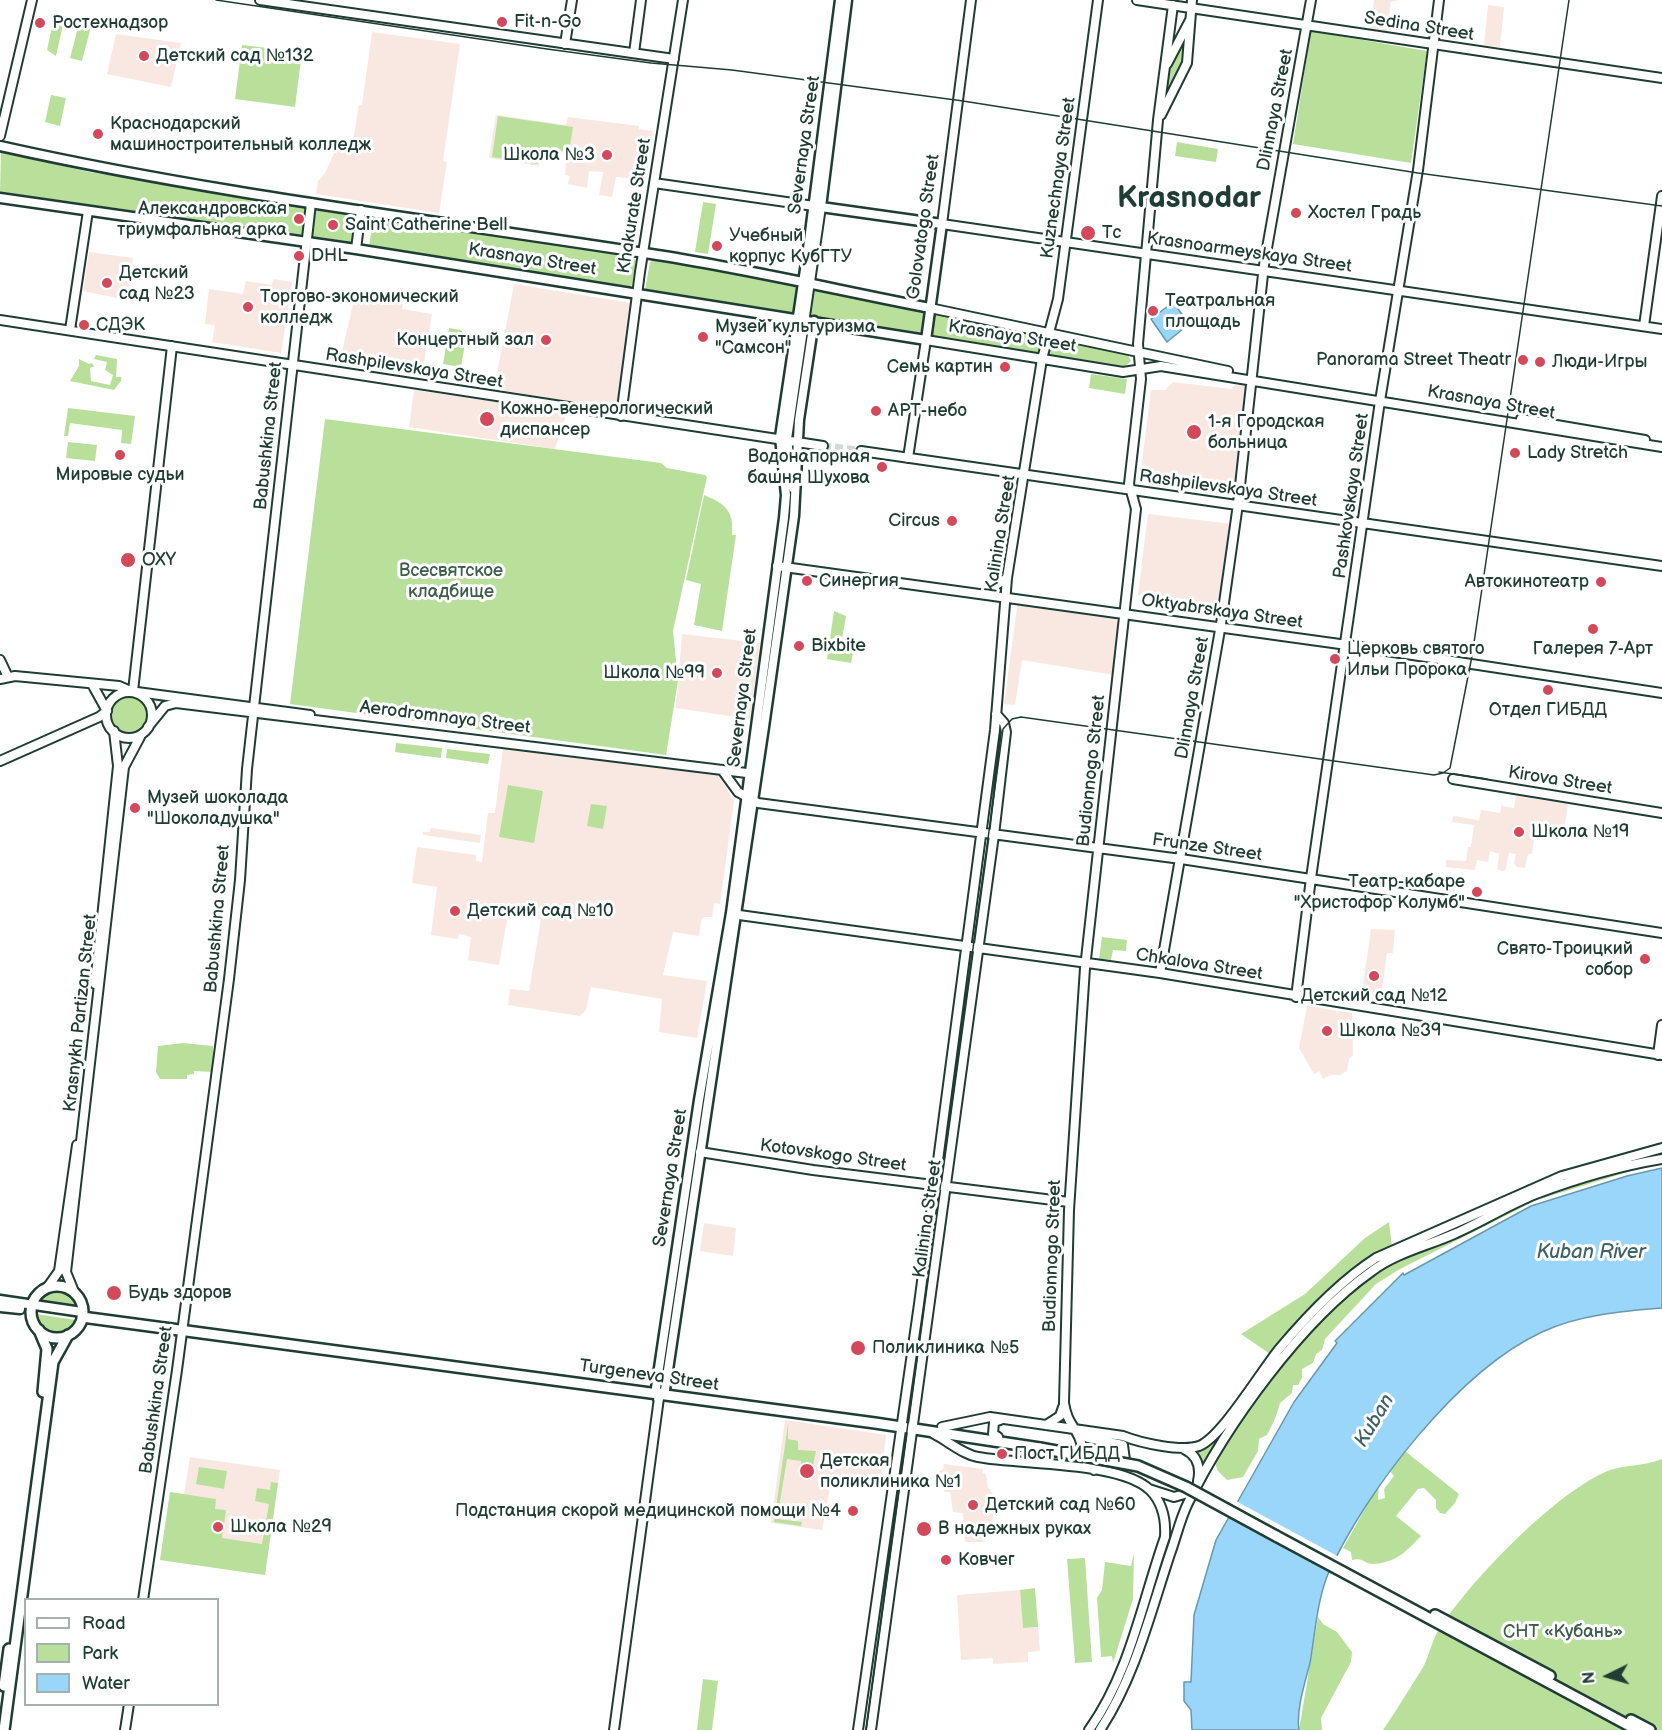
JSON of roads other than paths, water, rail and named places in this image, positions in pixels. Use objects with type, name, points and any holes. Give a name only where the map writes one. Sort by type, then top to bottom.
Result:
[{"type":"highway","points":[[0,1721],[47,1361],[47,1349],[31,1308],[37,1295],[47,1288],[60,1286],[75,1294],[82,1315],[77,1328],[68,1335],[53,1362],[4,1730]]},
{"type":"highway","name":"Turgeneva Street","points":[[82,1315],[660,1393],[900,1424],[942,1427],[1025,1440],[1036,1447]]},
{"type":"highway","points":[[39,1330],[56,1338],[68,1335]]},
{"type":"highway","name":"Turgeneva Street","points":[[912,1425],[927,1430],[1138,1466],[1186,1487],[1402,1604]]},
{"type":"highway","points":[[1402,1604],[1637,1730]]},
{"type":"highway","points":[[1402,1604],[1419,1607],[1439,1617],[1650,1730]]},
{"type":"main road","name":"Severnaya Street","points":[[817,207],[840,0]]},
{"type":"main road","name":"Severnaya Street","points":[[782,564],[786,495],[783,438],[847,0]]},
{"type":"main road","name":"Krasnaya Street","points":[[0,146],[90,166],[311,203],[643,253],[930,308]]},
{"type":"main road","name":"Krasnaya Street","points":[[0,198],[356,249],[926,340]]},
{"type":"main road","name":"Krasnoarmeyskaya Street","points":[[817,207],[942,224]]},
{"type":"main road","name":"Golovatogo Street","points":[[926,340],[942,224]]},
{"type":"main road","name":"Severnaya Street","points":[[660,1393],[734,914],[782,564],[794,500],[797,441],[814,321]]},
{"type":"main road","name":"Severnaya Street","points":[[660,1393],[700,1152],[706,1090]]},
{"type":"main road","name":"Turgeneva Street","points":[[0,1300],[31,1308]]},
{"type":"main road","name":"Turgeneva Street","points":[[0,1307],[31,1308],[82,1315]]},
{"type":"street","points":[[0,136],[32,0]]},
{"type":"street","points":[[260,0],[674,59]]},
{"type":"street","points":[[565,44],[572,0]]},
{"type":"street","points":[[634,53],[641,0]]},
{"type":"street","name":"Khakurate Street","points":[[621,416],[637,293],[683,0]]},
{"type":"street","name":"Golovatogo Street","points":[[942,224],[971,0]]},
{"type":"street","name":"Kuznechnaya Street","points":[[1042,359],[1050,333],[1066,243],[1098,0]]},
{"type":"street","name":"Sedina Street","points":[[1137,0],[1173,5],[1192,4],[1432,45],[1662,78]]},
{"type":"street","name":"Dlinnaya Street","points":[[1160,973],[1221,625],[1238,504],[1263,271],[1311,0]]},
{"type":"street","name":"Pashkovskaya Street","points":[[1296,996],[1381,399],[1418,170],[1439,0]]},
{"type":"street","name":"Budionnogo Street","points":[[1158,120],[1187,63],[1192,4]]},
{"type":"street","name":"Budionnogo Street","points":[[1094,1470],[1087,1464],[1079,1437],[1071,1428],[1064,1403],[1069,1202],[1086,962],[1136,509],[1131,490],[1141,370],[1138,344],[1148,255],[1146,248],[1158,120],[1173,5]]},
{"type":"street","name":"Budionnogo Street","points":[[1164,69],[1190,20]]},
{"type":"street","name":"Krasnoarmeyskaya Street","points":[[654,183],[817,207]]},
{"type":"street","points":[[1644,326],[1662,196]]},
{"type":"street","name":"Babushkina Street","points":[[143,1598],[183,1328],[229,979],[240,880],[241,826],[311,203]]},
{"type":"street","points":[[356,249],[362,210]]},
{"type":"street","points":[[70,330],[87,211]]},
{"type":"street","name":"Krasnoarmeyskaya Street","points":[[942,224],[1662,329]]},
{"type":"street","name":"Krasnaya Street","points":[[930,308],[1140,351],[1250,377]]},
{"type":"street","name":"Rashpilevskaya Street","points":[[0,320],[621,416],[783,438],[823,446]]},
{"type":"street","name":"Golovatogo Street","points":[[908,458],[926,340]]},
{"type":"street","name":"Krasnaya Street","points":[[926,340],[1123,372],[1161,366],[1250,377],[1662,447]]},
{"type":"street","points":[[132,691],[172,346]]},
{"type":"street","name":"Kalinina Street","points":[[858,1730],[982,833],[996,714],[1007,578],[1042,359]]},
{"type":"street","name":"Krasnaya Street","points":[[1381,399],[1662,442]]},
{"type":"street","name":"Severnaya Street","points":[[783,438],[794,500]]},
{"type":"street","name":"Severnaya Street","points":[[797,475],[803,449],[807,443]]},
{"type":"street","name":"Rashpilevskaya Street","points":[[861,451],[1662,566]]},
{"type":"street","name":"Oktyabrskaya Street","points":[[782,564],[988,590],[1006,596]]},
{"type":"street","name":"Oktyabrskaya Street","points":[[782,564],[1347,643],[1662,691]]},
{"type":"street","points":[[988,590],[1007,578]]},
{"type":"street","points":[[0,660],[4,678]]},
{"type":"street","name":"Aerodromnaya Street","points":[[4,678],[118,686],[132,691],[254,711],[752,773]]},
{"type":"street","points":[[0,761],[99,717],[107,711],[113,698],[132,691],[143,696],[150,708],[148,728],[140,737],[126,739],[114,731],[107,711],[92,684]]},
{"type":"street","name":"Aerodromnaya Street","points":[[148,728],[162,709],[172,703],[496,740],[752,773]]},
{"type":"street","name":"Kalinina Street","points":[[871,1730],[994,835],[1006,732],[1004,723],[996,714]]},
{"type":"street","points":[[99,717],[109,722]]},
{"type":"street","name":"Krasnykh Partizan Street","points":[[47,1288],[59,1271],[81,1119],[118,766],[114,731]]},
{"type":"street","name":"Krasnykh Partizan Street","points":[[75,1294],[66,1272],[124,767],[140,737]]},
{"type":"street","points":[[722,770],[738,792],[750,800]]},
{"type":"street","name":"Kirova Street","points":[[1453,780],[1662,813]]},
{"type":"street","name":"Frunze Street","points":[[750,800],[1181,859],[1662,933]]},
{"type":"street","name":"Chkalova Street","points":[[734,914],[1160,973],[1660,1055]]},
{"type":"street","points":[[1660,1055],[1662,1025]]},
{"type":"street","points":[[1184,1449],[1199,1446],[1215,1434],[1281,1347],[1348,1278],[1376,1258],[1478,1215],[1547,1182],[1599,1164],[1662,1148]]},
{"type":"street","name":"Kotovskogo Street","points":[[700,1152],[813,1170],[1069,1202]]},
{"type":"street","points":[[927,1430],[972,1456],[1094,1470],[1129,1479],[1149,1489],[1174,1497],[1196,1488],[1276,1368],[1316,1322],[1372,1270],[1535,1195],[1604,1173],[1662,1159]]},
{"type":"street","name":"Severnaya Street","points":[[614,1730],[660,1393]]},
{"type":"street","points":[[1044,1425],[1060,1416],[1064,1403]]},
{"type":"street","points":[[942,1427],[983,1418],[1005,1419],[1071,1428],[1184,1449],[1192,1453],[1197,1460],[1199,1475],[1196,1488],[1182,1521],[1134,1664],[1120,1697],[1100,1730]]},
{"type":"street","points":[[998,1437],[992,1432],[992,1425],[1005,1419]]},
{"type":"street","points":[[1071,1428],[1088,1438],[1123,1445],[1125,1468],[1129,1479]]},
{"type":"street","points":[[1050,1464],[1072,1463],[1088,1438],[1099,1433]]},
{"type":"street","points":[[972,1456],[965,1445],[973,1438]]},
{"type":"street","points":[[1125,1460],[1136,1441]]},
{"type":"street","points":[[1089,1730],[1100,1715],[1121,1674],[1165,1537],[1164,1514],[1149,1489]]},
{"type":"street","points":[[125,1730],[129,1706]]},
{"type":"water","points":[[1173,302],[1189,324],[1167,342],[1151,319]]},
{"type":"water","name":"Kuban River","points":[[1662,1168],[1662,1308],[1601,1315],[1556,1326],[1510,1350],[1478,1374],[1447,1404],[1390,1471],[1366,1506],[1328,1574],[1319,1606],[1310,1663],[1300,1705],[1299,1730],[1192,1730],[1191,1710],[1184,1701],[1184,1682],[1191,1682],[1194,1615],[1216,1540],[1294,1402],[1337,1343],[1335,1341],[1403,1273],[1404,1275],[1531,1206],[1627,1176]]},
{"type":"tunnel","points":[[823,446],[861,451]]},
{"type":"tram line","points":[[216,0],[547,49],[651,63],[732,70],[963,101],[1418,173],[1662,206]]},
{"type":"tram line","points":[[866,1730],[1003,729],[1012,719],[1021,717],[1434,775],[1450,768],[1472,656],[1569,0]]},
{"type":"tram line","points":[[1439,772],[1487,779]]},
{"type":"place","name":"Fit-n-Go","points":[[502,22]]},
{"type":"place","name":"Ростехнадзор","points":[[40,23]]},
{"type":"place","name":"Детский сад №132","points":[[144,56]]},
{"type":"place","name":"Краснодарский машиностроительный колледж","points":[[98,134]]},
{"type":"place","name":"Школа №3","points":[[607,155]]},
{"type":"place","name":"Хостел Градь","points":[[1296,213]]},
{"type":"place","name":"Александровская триумфальная арка","points":[[299,219]]},
{"type":"place","name":"Saint Catherine Bell","points":[[333,225]]},
{"type":"place","name":"Тс","points":[[1088,233]]},
{"type":"place","name":"Учебный корпус КубГТУ","points":[[717,246]]},
{"type":"place","name":"DHL","points":[[299,256]]},
{"type":"place","name":"Детский сад №23","points":[[107,283]]},
{"type":"place","name":"Торгово-экономический колледж","points":[[248,307]]},
{"type":"place","name":"Театральная площадь","points":[[1153,311]]},
{"type":"place","name":"СДЭК","points":[[84,325]]},
{"type":"place","name":"Музей культуризма \"Самсон\"","points":[[703,337]]},
{"type":"place","name":"Концертный зал","points":[[546,340]]},
{"type":"place","name":"Panorama Street Theatr","points":[[1523,360]]},
{"type":"place","name":"Люди-Игры","points":[[1540,362]]},
{"type":"place","name":"Семь картин","points":[[1005,367]]},
{"type":"place","name":"АРТ-небо","points":[[876,411]]},
{"type":"place","name":"Кожно-венерологический диспансер","points":[[487,419]]},
{"type":"place","name":"1-я Городская больница","points":[[1194,432]]},
{"type":"place","name":"Lady Stretch","points":[[1515,453]]},
{"type":"place","name":"Мировые судьи","points":[[120,455]]},
{"type":"place","name":"Водонапорная башня Шухова","points":[[882,467]]},
{"type":"place","name":"Circus","points":[[952,521]]},
{"type":"place","name":"OXY","points":[[128,560]]},
{"type":"place","name":"Синергия","points":[[807,581]]},
{"type":"place","name":"Автокинотеатр","points":[[1601,582]]},
{"type":"place","name":"Галерея 7-Арт","points":[[1593,629]]},
{"type":"place","name":"Bixbite","points":[[799,646]]},
{"type":"place","name":"Церковь святого Ильи Пророка","points":[[1335,659]]},
{"type":"place","name":"Школа №99","points":[[717,673]]},
{"type":"place","name":"Отдел ГИБДД","points":[[1548,690]]},
{"type":"place","name":"Музей шоколада \"Шоколадушка\"","points":[[135,808]]},
{"type":"place","name":"Школа №19","points":[[1519,832]]},
{"type":"place","name":"Театр-кабаре \"Христофор Колумб\"","points":[[1477,892]]},
{"type":"place","name":"Детский сад №10","points":[[455,911]]},
{"type":"place","name":"Свято-Троицкий собор","points":[[1645,959]]},
{"type":"place","name":"Детский сад №12","points":[[1374,976]]},
{"type":"place","name":"Школа №39","points":[[1327,1031]]},
{"type":"place","name":"Будь здоров","points":[[114,1293]]},
{"type":"place","name":"Поликлиника №5","points":[[858,1348]]},
{"type":"place","name":"Пост ГИБДД","points":[[1002,1454]]},
{"type":"place","name":"Детская поликлиника №1","points":[[807,1471]]},
{"type":"place","name":"Детский сад №60","points":[[973,1505]]},
{"type":"place","name":"Подстанция скорой медицинской помощи №4","points":[[853,1511]]},
{"type":"place","name":"Школа №29","points":[[218,1527]]},
{"type":"place","name":"В надежных руках","points":[[924,1529]]},
{"type":"place","name":"Ковчег","points":[[946,1560]]},
{"type":"district","name":"Krasnodar","points":[[1189,199]]},
{"type":"park label","name":"Всесвятское кладбище","points":[[451,581]]},
{"type":"park label","name":"СНТ «Кубань»","points":[[1563,1632]]},
{"type":"water label","name":"Kuban","points":[[1375,1421]]}]
